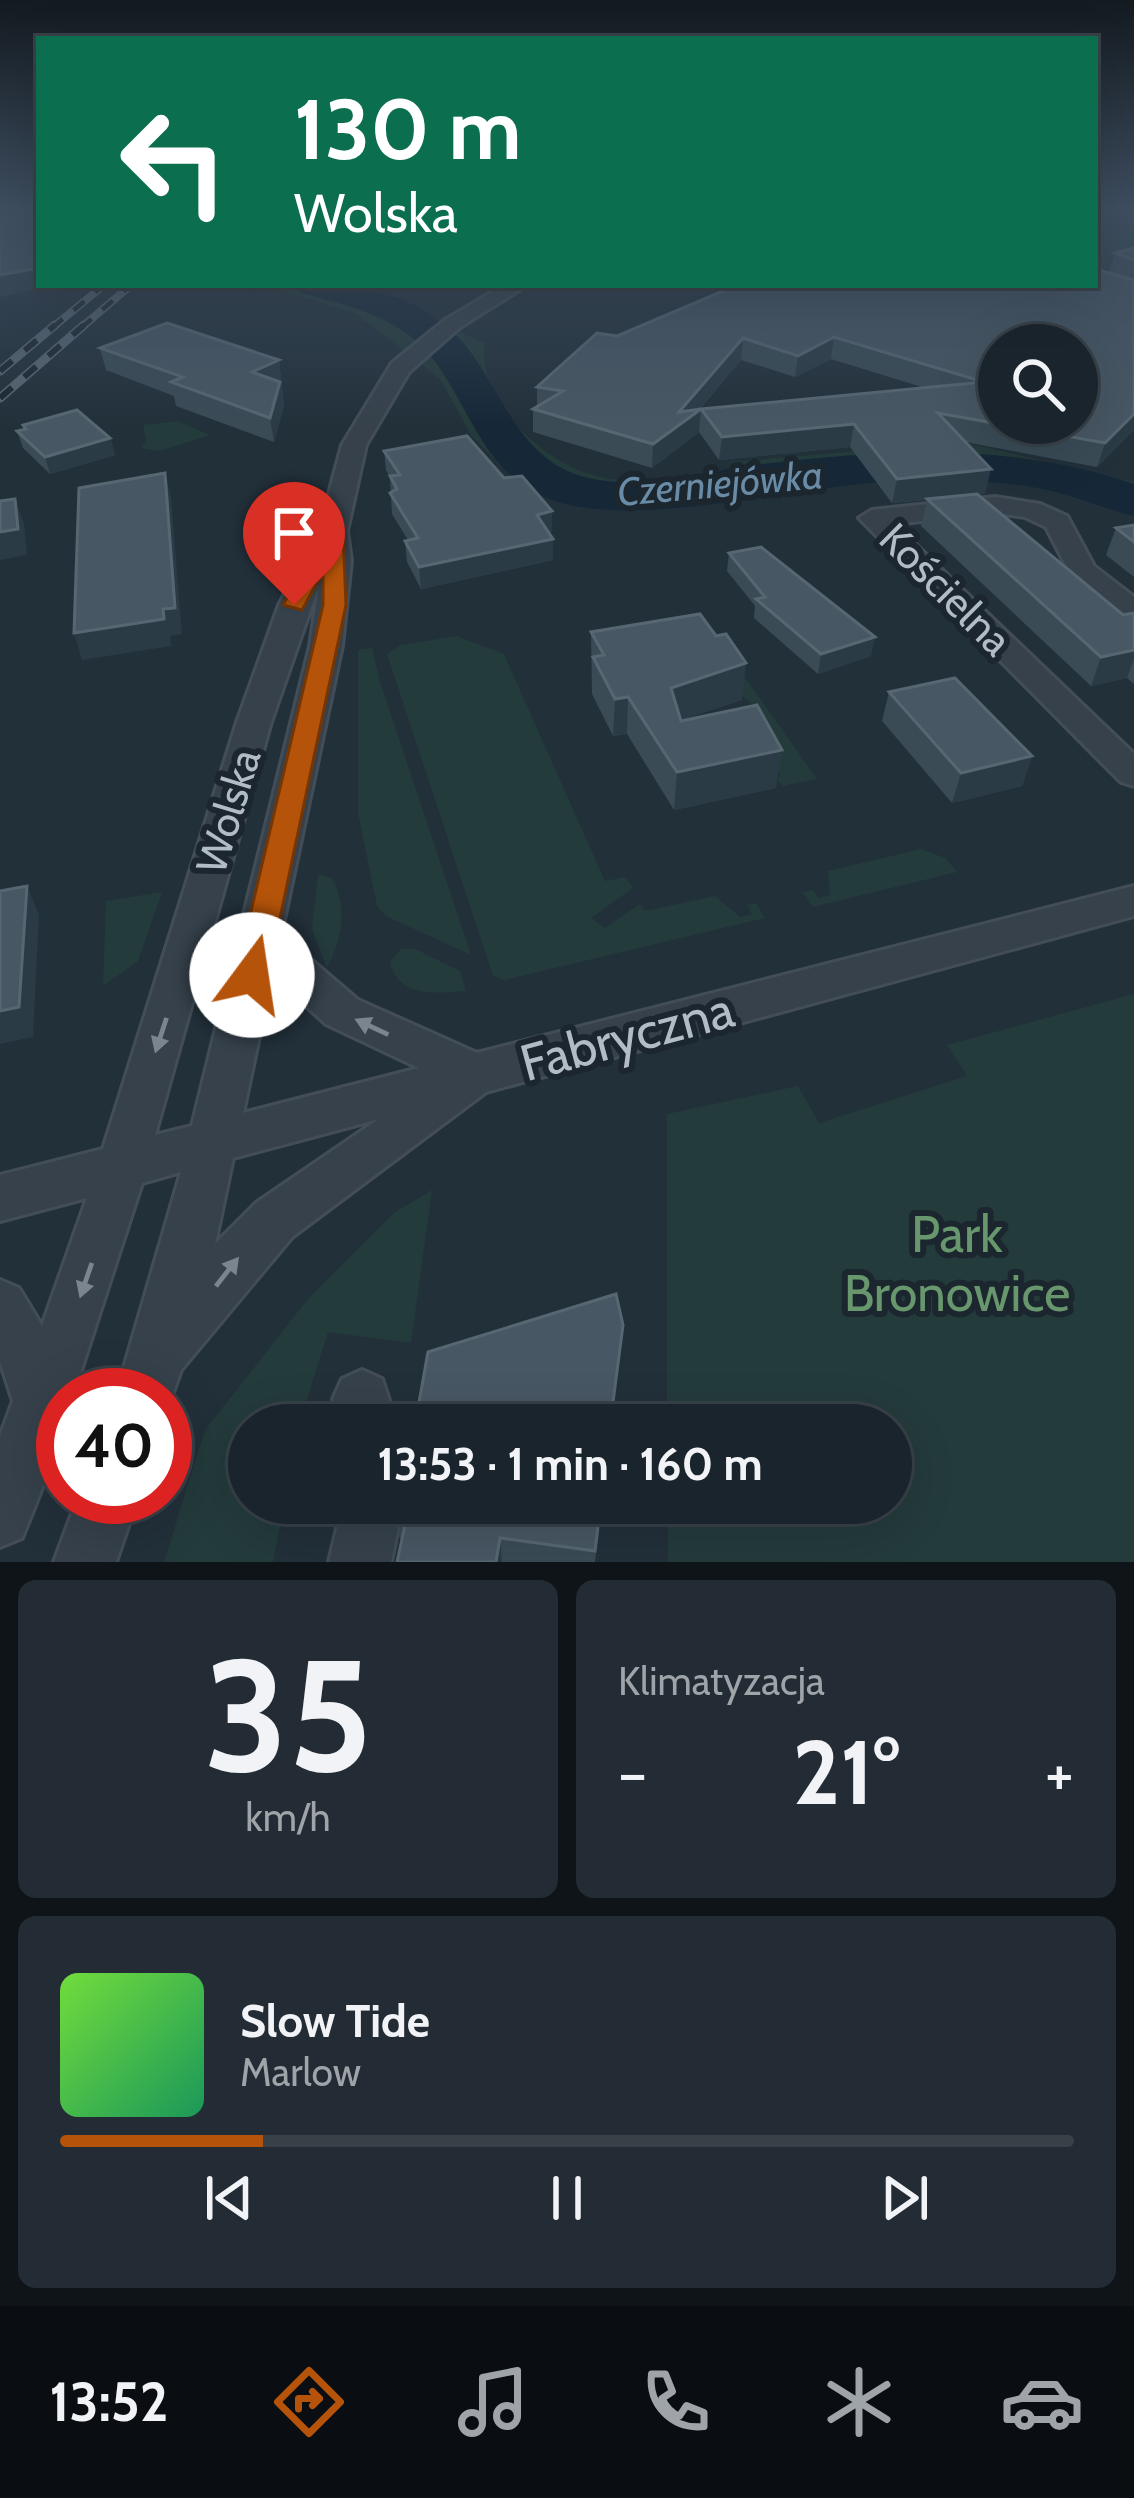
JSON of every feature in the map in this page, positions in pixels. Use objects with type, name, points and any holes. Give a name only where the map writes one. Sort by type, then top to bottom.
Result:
[{"type":"street","name":"Wolska","points":[[54,1368],[119,1167],[303,647],[336,583],[333,532],[354,445],[400,368],[452,324],[513,288]]},
{"type":"street","name":"Kościelna","points":[[1134,611],[1082,571],[1057,522],[1030,510],[995,505],[872,518],[1134,774]]},
{"type":"street","name":"Wolska","points":[[154,1368],[188,1253],[209,1144],[261,941],[303,647]]},
{"type":"street","name":"Fabryczna","points":[[0,1198],[1134,902]]},
{"type":"street","points":[[159,1368],[239,1255],[274,1220],[478,1075],[342,1012],[261,941]]},
{"type":"street","points":[[0,1307],[36,1382]]},
{"type":"street","name":"Wolska","points":[[0,1516],[36,1421]]},
{"type":"street","points":[[85,1562],[98,1524]]},
{"type":"street","points":[[360,1562],[368,1524]]},
{"type":"green space","points":[[272,288],[357,288],[485,343],[488,377],[511,419],[543,449],[593,475],[618,480],[673,479],[734,469],[731,462],[963,442],[1134,482],[1134,516],[1076,494],[991,478],[887,478],[624,509],[579,505],[515,480],[471,435],[440,379],[357,314]]},
{"type":"green space","points":[[178,421],[210,435],[160,451],[141,448],[146,441],[143,425]]},
{"type":"green space","points":[[457,636],[504,654],[605,881],[626,877],[633,888],[591,918],[605,928],[640,904],[645,911],[715,896],[740,917],[752,914],[747,905],[756,903],[765,918],[504,980],[493,976],[387,654],[401,645]]},
{"type":"green space","points":[[372,648],[471,955],[386,916],[377,906],[358,813],[358,650]]},
{"type":"green space","points":[[737,666],[817,779],[782,786],[776,778],[781,776],[740,716],[756,707],[742,696]]},
{"type":"green space","points":[[921,849],[945,858],[957,872],[813,907],[803,892],[812,890],[819,898],[830,895],[828,871]]},
{"type":"green space","points":[[318,874],[332,878],[341,912],[339,935],[327,968],[312,929]]},
{"type":"green space","points":[[162,892],[138,961],[103,986],[106,901]]},
{"type":"green space","points":[[401,949],[415,949],[460,971],[466,991],[410,988],[390,962]]},
{"type":"green space","name":"Park Bronowice","points":[[1134,994],[1134,1562],[668,1562],[668,1524],[912,1524],[912,1404],[667,1404],[667,1114],[798,1086],[819,1123],[967,1076],[947,1045]]},
{"type":"green space","points":[[432,1190],[411,1343],[328,1332],[306,1404],[228,1404],[228,1524],[281,1524],[273,1562],[164,1562],[176,1524],[192,1524],[192,1472],[205,1430],[308,1299],[395,1212]]},
{"type":"building","points":[[1098,281],[1134,281],[1134,414],[1105,443],[1098,442],[1098,324],[978,324],[978,380],[834,337],[798,356],[743,338],[679,412],[701,409],[653,444],[533,409],[563,391],[537,387],[597,333],[617,336],[730,288],[1098,288]]},
{"type":"building","points":[[167,323],[279,360],[252,372],[280,382],[270,418],[171,382],[183,377],[100,348]]},
{"type":"building","points":[[978,383],[978,420],[938,413],[991,469],[897,479],[854,424],[722,437],[701,409]]},
{"type":"building","points":[[77,410],[110,438],[45,457],[17,431],[26,429],[23,425]]},
{"type":"building","points":[[467,436],[504,478],[522,476],[552,511],[537,515],[553,539],[419,567],[405,541],[418,538],[390,493],[397,489],[390,476],[400,475],[384,451]]},
{"type":"building","points":[[165,473],[175,608],[163,609],[164,619],[74,633],[79,488]]},
{"type":"building","points":[[977,494],[1123,615],[1134,613],[1134,650],[1101,657],[927,499]]},
{"type":"building","points":[[15,499],[18,529],[0,532],[0,501]]},
{"type":"building","points":[[1134,525],[1134,542],[1116,528]]},
{"type":"building","points":[[761,547],[875,637],[821,654],[756,599],[765,597],[729,553]]},
{"type":"building","points":[[700,614],[716,636],[726,634],[746,663],[671,688],[681,721],[757,705],[782,750],[677,772],[628,697],[615,699],[593,657],[604,655],[591,632]]},
{"type":"building","points":[[955,678],[1032,756],[961,773],[889,692]]},
{"type":"building","points":[[27,886],[19,1007],[0,1011],[0,891]]},
{"type":"building","points":[[616,1294],[623,1325],[613,1404],[419,1404],[428,1352]]},
{"type":"building","points":[[396,1524],[598,1524],[595,1551],[500,1538],[496,1562],[397,1562],[405,1525]]},
{"type":"waterway","name":"Czerniejówka","points":[[324,288],[392,310],[429,332],[444,345],[489,420],[517,456],[533,471],[575,491],[635,495],[837,471],[938,466],[1038,473],[1134,501]]},
{"type":"railway","points":[[52,328],[100,288]]},
{"type":"railway","points":[[81,328],[128,288]]},
{"type":"railway","points":[[0,371],[55,325]]},
{"type":"railway","points":[[0,398],[84,325]]},
{"type":"route","points":[[252,975],[334,605],[337,561],[333,532],[294,605]]}]
